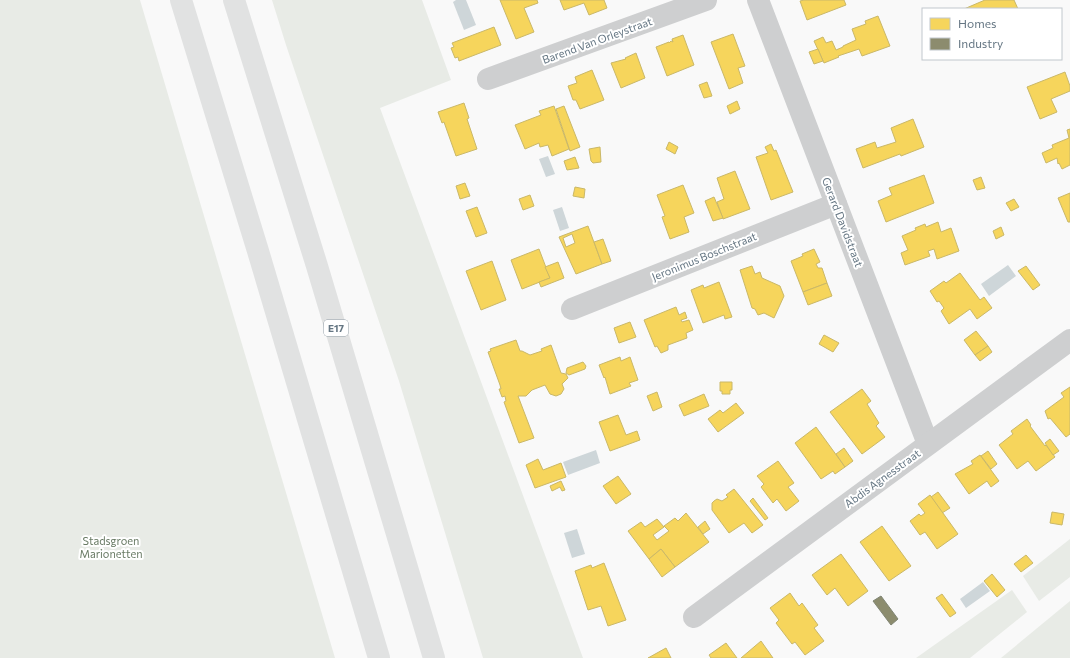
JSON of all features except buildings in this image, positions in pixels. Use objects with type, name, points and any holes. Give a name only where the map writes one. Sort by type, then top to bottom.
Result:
[{"type":"highway","points":[[180,0],[260,258],[379,658]]},
{"type":"highway","name":"E17","points":[[234,0],[317,266],[434,658]]},
{"type":"street","name":"Barend Van Orleystraat","points":[[488,79],[706,0]]},
{"type":"street","name":"Gerard Davidstraat","points":[[758,0],[928,444]]},
{"type":"street","name":"Jeronimus Boschstraat","points":[[572,309],[836,204]]},
{"type":"street","name":"Abdis Agnesstraat","points":[[694,617],[1070,340]]},
{"type":"green space","name":"Stadsgroen Marionetten","points":[[0,0],[140,0],[335,658],[0,658]]},
{"type":"green space","points":[[272,0],[422,0],[451,80],[380,108],[583,658],[483,658],[399,381]]},
{"type":"green space","points":[[1070,539],[1070,577],[1039,601],[1023,576]]},
{"type":"green space","points":[[1012,590],[1027,612],[970,658],[916,658]]},
{"type":"green space","points":[[1070,601],[1070,658],[1001,658]]},
{"type":"shaded area","points":[[456,0],[466,0],[476,25],[464,30],[453,2]]},
{"type":"shaded area","points":[[548,156],[555,174],[546,177],[539,159]]},
{"type":"shaded area","points":[[562,207],[569,228],[560,231],[553,210]]},
{"type":"shaded area","points":[[1008,265],[1016,276],[989,296],[981,284]]},
{"type":"shaded area","points":[[596,450],[600,463],[568,475],[563,462]]},
{"type":"shaded area","points":[[577,529],[585,554],[572,558],[564,533]]},
{"type":"shaded area","points":[[983,582],[990,591],[966,608],[960,599]]}]
